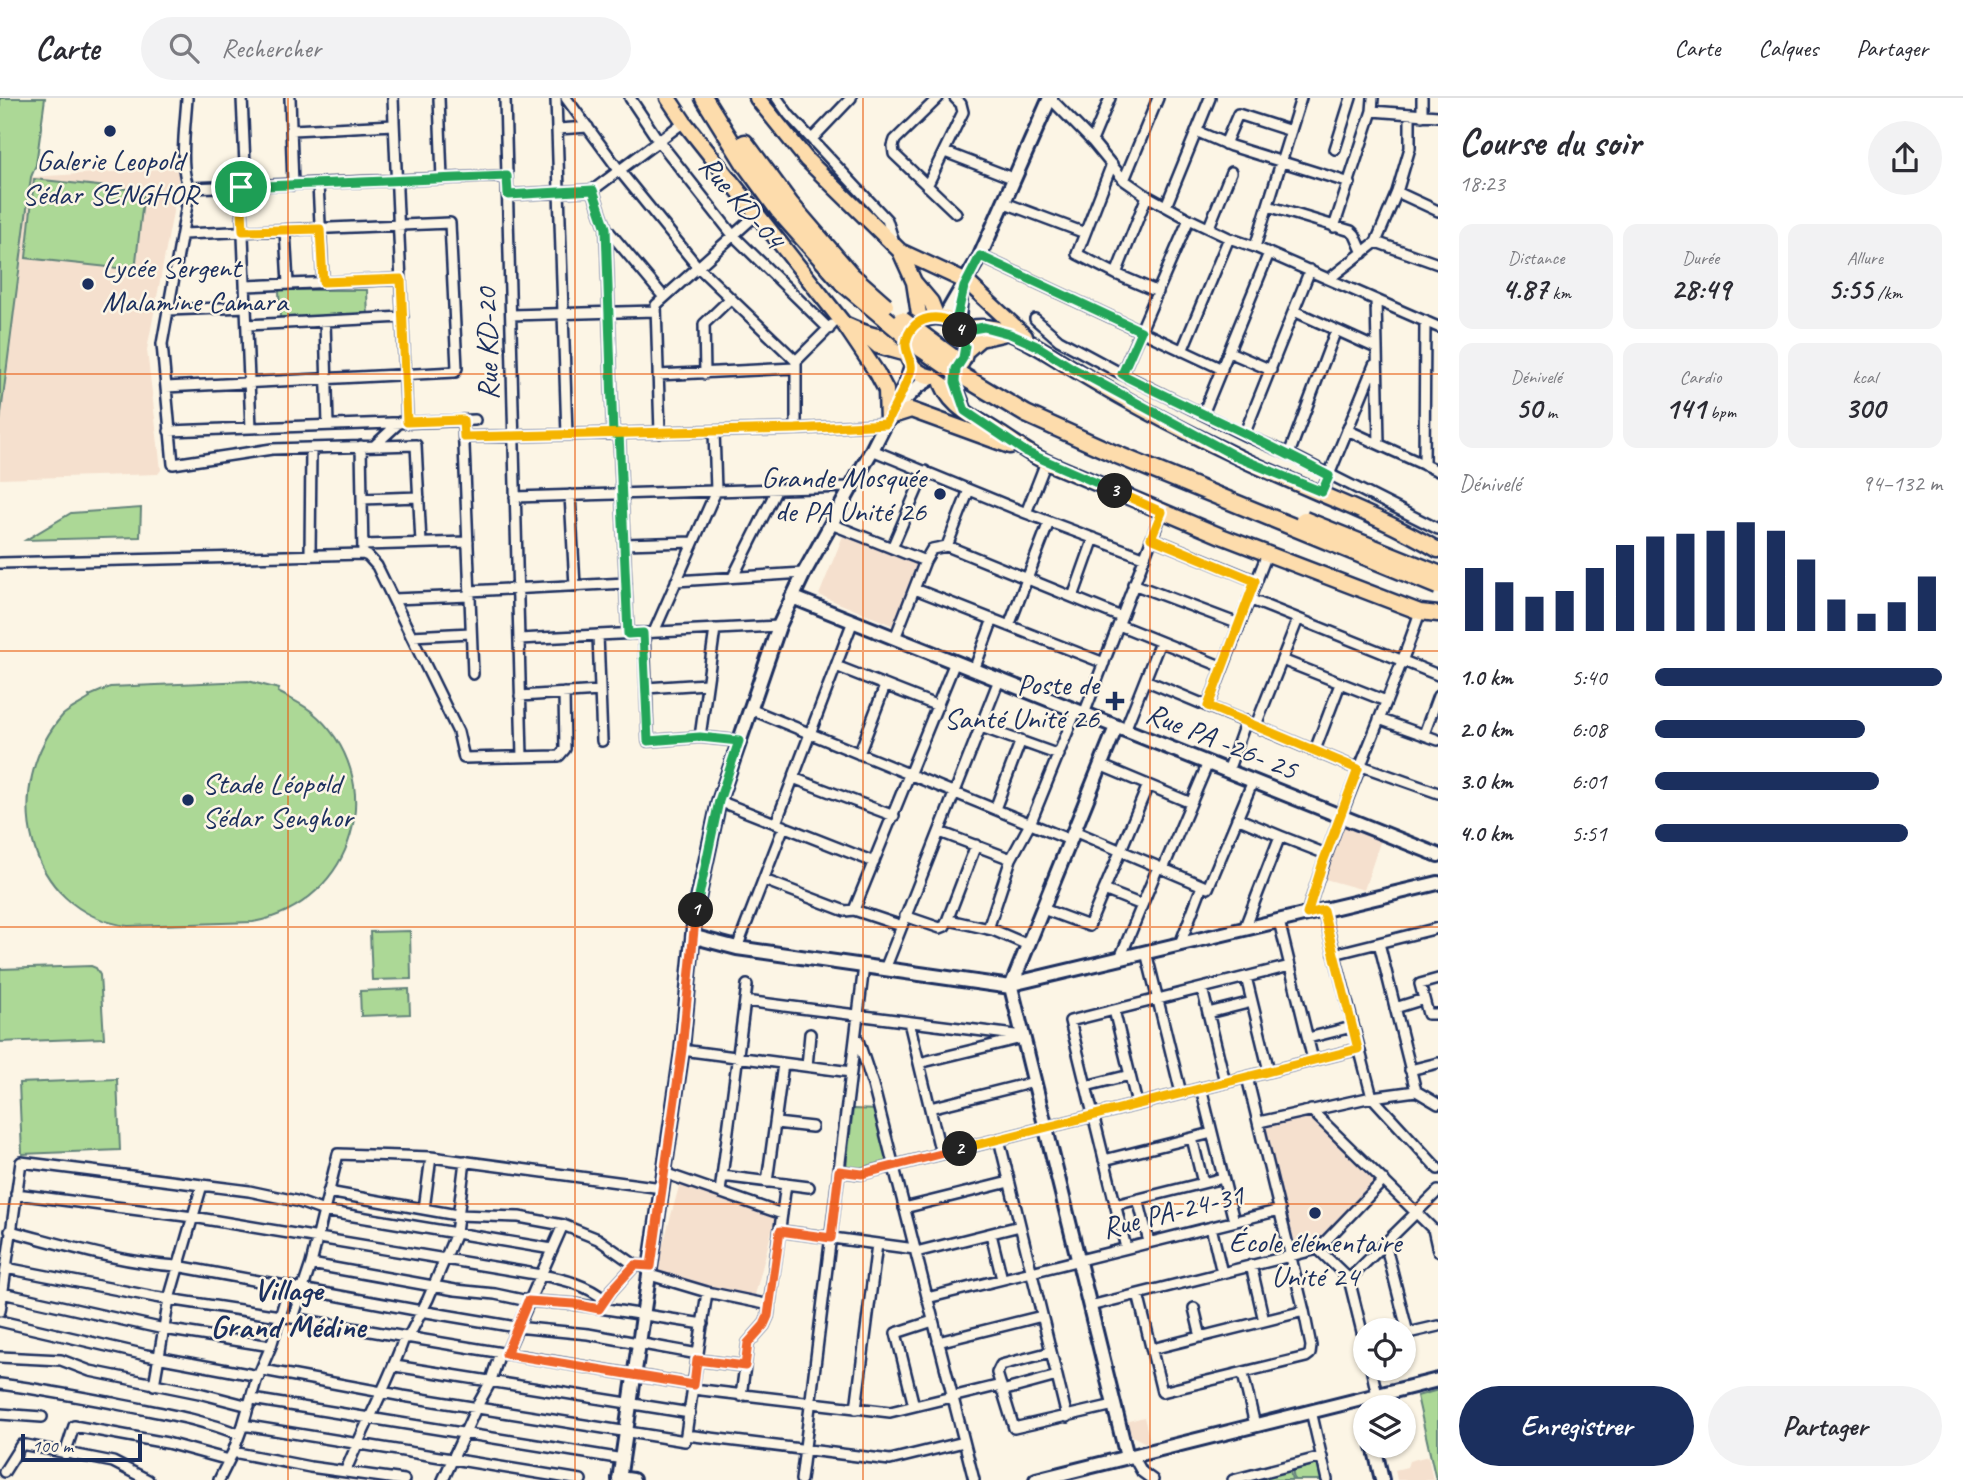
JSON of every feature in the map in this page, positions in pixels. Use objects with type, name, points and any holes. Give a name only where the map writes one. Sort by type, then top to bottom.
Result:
[{"type":"highway","points":[[704,98],[780,212],[922,349],[954,372],[1026,414],[1115,454],[1438,586]]},
{"type":"highway","points":[[716,98],[754,158],[847,279],[958,362],[1061,420],[1438,574]]},
{"type":"main road","points":[[668,98],[837,324],[883,381],[888,402],[888,418],[911,410],[928,414],[1026,452],[1162,512],[1267,554],[1431,612]]},
{"type":"main road","points":[[757,98],[807,160],[840,195],[897,247],[965,284],[1037,346]]},
{"type":"main road","points":[[897,247],[915,282],[941,318],[960,329],[984,327],[1010,334],[1037,346],[1086,376],[1237,457],[1322,492],[1407,532],[1438,550]]},
{"type":"main road","points":[[915,282],[920,321]]},
{"type":"main road","points":[[837,324],[888,338],[908,335],[920,321],[941,318]]},
{"type":"main road","points":[[960,329],[965,340],[965,352]]},
{"type":"main road","points":[[865,333],[878,346],[909,359],[921,373],[937,377],[956,369]]},
{"type":"main road","points":[[965,411],[956,389],[956,369],[965,352],[986,337],[1010,334]]},
{"type":"main road","points":[[908,335],[909,359]]},
{"type":"main road","points":[[937,377],[948,397],[1026,452]]},
{"type":"street","points":[[187,98],[185,169],[186,183],[191,188],[507,176]]},
{"type":"street","points":[[242,98],[243,231],[251,428]]},
{"type":"street","points":[[290,98],[293,185]]},
{"type":"street","points":[[374,446],[403,422],[405,376],[393,98]]},
{"type":"street","points":[[439,98],[442,179]]},
{"type":"street","name":"Rue KD-20","points":[[505,98],[522,757]]},
{"type":"street","points":[[556,98],[567,435]]},
{"type":"street","points":[[566,98],[619,170],[697,266],[795,365],[796,429]]},
{"type":"street","name":"Rue KD-04","points":[[630,98],[658,140],[732,234],[837,324]]},
{"type":"street","points":[[777,98],[789,115],[887,220],[897,247]]},
{"type":"street","points":[[813,138],[851,98]]},
{"type":"street","points":[[938,98],[895,140],[894,154],[956,213]]},
{"type":"street","points":[[927,186],[962,112],[961,104],[955,98]]},
{"type":"street","points":[[941,318],[965,284],[980,256],[1050,98],[1092,141],[1124,180],[1147,196],[1229,238],[1438,327]]},
{"type":"street","points":[[1092,141],[1110,98]]},
{"type":"street","points":[[1124,180],[1158,98]]},
{"type":"street","points":[[1166,206],[1210,98]]},
{"type":"street","points":[[1255,247],[1301,98]]},
{"type":"street","points":[[1335,149],[1351,98]]},
{"type":"street","points":[[1334,227],[1372,111],[1373,98]]},
{"type":"street","points":[[1422,98],[1422,116]]},
{"type":"street","points":[[1372,111],[1438,116]]},
{"type":"street","points":[[1225,144],[1238,114],[1291,131]]},
{"type":"street","points":[[1329,279],[1376,242],[1398,192],[1410,148],[1410,115]]},
{"type":"street","points":[[508,195],[593,190],[684,122]]},
{"type":"street","points":[[292,131],[394,125]]},
{"type":"street","points":[[558,130],[588,127]]},
{"type":"street","points":[[1196,131],[1225,144],[1350,183]]},
{"type":"street","points":[[945,152],[1015,179]]},
{"type":"street","points":[[1112,164],[1077,254],[1116,275],[1158,292]]},
{"type":"street","points":[[1209,227],[1231,172]]},
{"type":"street","points":[[318,184],[323,282]]},
{"type":"street","points":[[191,188],[162,344],[173,464],[272,449],[413,444],[417,447],[421,543]]},
{"type":"street","points":[[593,190],[606,228],[628,634]]},
{"type":"street","points":[[1398,192],[1438,212]]},
{"type":"street","points":[[1116,275],[1147,196]]},
{"type":"street","points":[[1005,203],[1085,233]]},
{"type":"street","points":[[1268,206],[1350,231],[1355,235],[1363,253]]},
{"type":"street","points":[[660,433],[656,305],[756,215]]},
{"type":"street","points":[[1122,374],[1189,219]]},
{"type":"street","points":[[166,387],[405,376],[455,372],[457,368],[452,225],[448,222],[183,234]]},
{"type":"street","points":[[606,228],[663,296]]},
{"type":"street","points":[[285,230],[288,284]]},
{"type":"street","points":[[1182,351],[1229,238]]},
{"type":"street","points":[[1376,242],[1438,264]]},
{"type":"street","points":[[1203,414],[1269,253]]},
{"type":"street","points":[[980,256],[1222,369]]},
{"type":"street","points":[[1244,435],[1310,271]]},
{"type":"street","points":[[246,286],[401,279]]},
{"type":"street","points":[[960,329],[959,303],[965,284]]},
{"type":"street","points":[[705,374],[704,324],[730,299]]},
{"type":"street","points":[[1376,300],[1379,444]]},
{"type":"street","points":[[168,310],[247,307]]},
{"type":"street","points":[[511,315],[655,311]]},
{"type":"street","points":[[1294,311],[1376,348]]},
{"type":"street","points":[[247,325],[403,317]]},
{"type":"street","points":[[1035,319],[1059,341],[1122,374],[1438,529]]},
{"type":"street","points":[[325,321],[328,425]]},
{"type":"street","points":[[1424,465],[1425,321]]},
{"type":"street","points":[[658,375],[705,374],[795,365],[837,324]]},
{"type":"street","points":[[1289,454],[1336,330]]},
{"type":"street","points":[[1229,352],[1271,370]]},
{"type":"street","points":[[634,1480],[619,1479],[682,1050],[695,937],[695,913],[719,801],[779,626],[804,573],[888,418],[909,359]]},
{"type":"street","points":[[1322,492],[1376,360]]},
{"type":"street","points":[[464,437],[796,429],[888,418],[919,386],[937,377]]},
{"type":"street","points":[[463,420],[473,674]]},
{"type":"street","points":[[169,431],[475,420]]},
{"type":"street","points":[[1347,430],[1438,471]]},
{"type":"street","points":[[654,632],[716,491],[714,431]]},
{"type":"street","points":[[361,446],[363,550],[377,566],[458,732],[464,758],[564,754],[564,693]]},
{"type":"street","points":[[310,555],[311,448]]},
{"type":"street","points":[[872,450],[1143,558]]},
{"type":"street","points":[[1026,513],[1046,462]]},
{"type":"street","points":[[892,548],[925,471]]},
{"type":"street","points":[[515,497],[850,487]]},
{"type":"street","points":[[733,578],[777,489]]},
{"type":"street","points":[[947,546],[969,490]]},
{"type":"street","points":[[570,495],[575,586]]},
{"type":"street","points":[[362,499],[419,497]]},
{"type":"street","points":[[988,929],[1011,859],[1030,824],[1059,755],[1104,663],[1162,512]]},
{"type":"street","points":[[1009,626],[1049,522]]},
{"type":"street","points":[[831,524],[925,561]]},
{"type":"street","points":[[1073,597],[1094,538]]},
{"type":"street","points":[[1151,538],[1255,581]]},
{"type":"street","points":[[0,563],[310,555],[421,543],[467,542]]},
{"type":"street","points":[[624,544],[693,542]]},
{"type":"street","points":[[895,638],[925,561],[932,549],[947,546],[1073,597],[1160,642],[1223,667]]},
{"type":"street","points":[[1208,706],[1267,554]]},
{"type":"street","points":[[676,581],[804,573]]},
{"type":"street","points":[[393,599],[517,588],[626,583]]},
{"type":"street","points":[[1133,584],[1239,624]]},
{"type":"street","points":[[915,589],[1104,663]]},
{"type":"street","name":"Rue PA -26- 25","points":[[792,597],[1438,855]]},
{"type":"street","points":[[1249,599],[1438,675]]},
{"type":"street","points":[[1307,914],[1358,767],[1402,662],[1431,612]]},
{"type":"street","points":[[1256,725],[1298,619]]},
{"type":"street","points":[[975,670],[993,620]]},
{"type":"street","points":[[737,948],[764,880],[793,778],[853,621]]},
{"type":"street","points":[[519,639],[779,626]]},
{"type":"street","points":[[700,737],[715,629]]},
{"type":"street","points":[[411,636],[471,633]]},
{"type":"street","points":[[643,633],[648,741],[700,737],[739,741]]},
{"type":"street","points":[[598,635],[602,741]]},
{"type":"street","points":[[1153,1480],[1142,1472],[1130,1457],[1114,1405],[1012,986],[1100,765],[1145,680],[1160,642]]},
{"type":"street","points":[[1282,660],[1386,701]]},
{"type":"street","points":[[854,910],[956,662]]},
{"type":"street","points":[[836,666],[938,706]]},
{"type":"street","points":[[884,969],[999,680]]},
{"type":"street","points":[[1145,680],[1358,767],[1438,793]]},
{"type":"street","points":[[646,688],[706,684]]},
{"type":"street","points":[[1315,750],[1340,684]]},
{"type":"street","points":[[859,754],[885,685]]},
{"type":"street","points":[[520,696],[600,691]]},
{"type":"street","points":[[1424,734],[1438,696]]},
{"type":"street","points":[[750,709],[1030,824],[1121,851],[1208,888],[1253,781]]},
{"type":"street","points":[[1379,719],[1438,740]]},
{"type":"street","points":[[1227,771],[1246,721]]},
{"type":"street","points":[[981,727],[1059,755]]},
{"type":"street","points":[[995,809],[1021,740]]},
{"type":"street","points":[[1120,958],[1208,763]]},
{"type":"street","points":[[1100,765],[1191,803]]},
{"type":"street","points":[[793,778],[894,816]]},
{"type":"street","points":[[1043,909],[1089,926],[1148,785]]},
{"type":"street","points":[[719,801],[874,862]]},
{"type":"street","points":[[1237,818],[1326,854]]},
{"type":"street","points":[[940,832],[1011,859]]},
{"type":"street","points":[[1244,929],[1280,836]]},
{"type":"street","points":[[905,916],[940,928],[945,926],[976,845]]},
{"type":"street","points":[[764,880],[845,911],[854,910],[902,926]]},
{"type":"street","points":[[695,937],[737,948],[1012,986],[1438,883]]},
{"type":"street","points":[[1180,944],[1202,886]]},
{"type":"street","points":[[1104,890],[1142,905]]},
{"type":"street","points":[[1323,910],[1372,1097],[1438,1169]]},
{"type":"street","points":[[949,920],[988,929],[1028,945]]},
{"type":"street","points":[[1279,921],[1313,1060]]},
{"type":"street","points":[[1334,954],[1438,928]]},
{"type":"street","points":[[1379,943],[1416,1091]]},
{"type":"street","points":[[1146,952],[1181,1093]]},
{"type":"street","points":[[801,1480],[864,966]]},
{"type":"street","points":[[1126,1248],[1070,1021],[1290,966]]},
{"type":"street","points":[[1246,977],[1269,1071]]},
{"type":"street","points":[[1438,979],[1420,984],[1428,1014],[1438,1014]]},
{"type":"street","points":[[720,1192],[747,985]]},
{"type":"street","points":[[1202,988],[1225,1082]]},
{"type":"street","points":[[1395,1007],[1424,999]]},
{"type":"street","points":[[745,1001],[1023,1036]]},
{"type":"street","points":[[1208,1013],[1252,1002]]},
{"type":"street","points":[[1114,1010],[1137,1104]]},
{"type":"street","points":[[909,1022],[941,1154]]},
{"type":"street","points":[[1308,1038],[1352,1027]]},
{"type":"street","points":[[807,1066],[810,1034]]},
{"type":"street","points":[[856,1035],[873,1086],[974,1480]]},
{"type":"street","points":[[919,1063],[1023,1036]]},
{"type":"street","points":[[839,1171],[862,1174],[1358,1049]]},
{"type":"street","points":[[682,1050],[851,1073]]},
{"type":"street","points":[[767,1182],[783,1063]]},
{"type":"street","points":[[1410,1070],[1438,1063]]},
{"type":"street","points":[[1086,1086],[1130,1075]]},
{"type":"street","points":[[1138,1294],[1162,1392],[1243,1374],[1310,1354],[1304,1311],[1247,1077]]},
{"type":"street","points":[[930,1108],[1034,1082]]},
{"type":"street","points":[[1201,1088],[1234,1221]]},
{"type":"street","points":[[1259,1122],[1372,1097],[1416,1091],[1438,1104]]},
{"type":"street","points":[[1311,1110],[1435,1231],[1438,1251]]},
{"type":"street","points":[[776,1123],[812,1127]]},
{"type":"street","points":[[1104,1160],[1212,1133]]},
{"type":"street","points":[[1192,1138],[1203,1183]]},
{"type":"street","points":[[999,1139],[1067,1417]]},
{"type":"street","points":[[293,1318],[311,1264],[338,1154],[431,1157],[662,1188]]},
{"type":"street","points":[[424,1209],[431,1157]]},
{"type":"street","points":[[342,1474],[456,1233],[465,1161]]},
{"type":"street","points":[[0,1311],[21,1162],[202,1185],[296,1201],[324,1212],[552,1250]]},
{"type":"street","points":[[664,1173],[782,1214]]},
{"type":"street","points":[[722,1176],[809,1187]]},
{"type":"street","points":[[1115,1205],[1223,1178]]},
{"type":"street","points":[[1090,1306],[1318,1249],[1384,1181]]},
{"type":"street","points":[[904,1208],[1009,1182]]},
{"type":"street","points":[[741,1396],[748,1343],[764,1325],[770,1305],[786,1184]]},
{"type":"street","points":[[153,1385],[177,1266],[202,1185]]},
{"type":"street","points":[[1349,1279],[1438,1191]]},
{"type":"street","points":[[328,1192],[457,1215],[531,1219],[563,1225],[598,1239],[635,1265],[650,1271],[707,1292],[770,1305]]},
{"type":"street","points":[[16,1194],[193,1217],[541,1275],[597,1293],[602,1305]]},
{"type":"street","points":[[1138,1199],[1149,1242]]},
{"type":"street","name":"Rue PA-24-31","points":[[927,1298],[1280,1210]]},
{"type":"street","points":[[443,1480],[563,1225]]},
{"type":"street","points":[[780,1231],[915,1250],[1020,1226]]},
{"type":"street","points":[[1210,1227],[1222,1273]]},
{"type":"street","points":[[10,1231],[159,1265],[516,1327],[588,1334],[745,1366]]},
{"type":"street","points":[[991,1234],[1002,1279]]},
{"type":"street","points":[[1385,1243],[1407,1332],[1438,1326]]},
{"type":"street","points":[[856,1409],[877,1244]]},
{"type":"street","points":[[1318,1249],[1349,1279],[1359,1318]]},
{"type":"street","points":[[311,1264],[528,1301],[602,1305],[703,1324]]},
{"type":"street","points":[[602,1305],[635,1265]]},
{"type":"street","points":[[1251,1265],[1264,1321]]},
{"type":"street","points":[[3,1275],[293,1318],[634,1375],[741,1396],[856,1409],[890,1412],[1057,1376]]},
{"type":"street","points":[[219,1480],[251,1403],[289,1287]]},
{"type":"street","points":[[0,1321],[160,1357],[685,1441],[707,1292]]},
{"type":"street","points":[[2,1293],[164,1329],[271,1346]]},
{"type":"street","points":[[1195,1308],[1201,1337]]},
{"type":"street","points":[[1152,1349],[1304,1311]]},
{"type":"street","points":[[939,1342],[1042,1316]]},
{"type":"street","points":[[914,1406],[895,1334],[933,1321]]},
{"type":"street","points":[[1051,1352],[1001,1366],[997,1373],[1012,1426],[1018,1429],[1114,1405]]},
{"type":"street","points":[[0,1357],[61,1360],[90,1371],[251,1403],[368,1418],[623,1459]]},
{"type":"street","points":[[395,1366],[690,1413]]},
{"type":"street","points":[[1243,1374],[1255,1425]]},
{"type":"street","points":[[1389,1395],[1438,1380]]},
{"type":"street","points":[[0,1384],[54,1390],[241,1429],[357,1443],[581,1480]]},
{"type":"street","points":[[1036,1480],[1072,1476],[1130,1457],[1311,1411],[1353,1404]]},
{"type":"street","points":[[1311,1411],[1327,1480]]},
{"type":"street","points":[[0,1414],[42,1417]]},
{"type":"street","points":[[65,1454],[74,1426],[231,1456],[342,1474],[404,1480]]},
{"type":"street","points":[[686,1435],[890,1460],[964,1442]]},
{"type":"street","points":[[4,1472],[21,1445],[113,1462],[148,1480]]},
{"type":"street","points":[[1233,1480],[1322,1457]]},
{"type":"street","points":[[1377,1458],[1382,1480]]},
{"type":"shaded area","name":"Lycée Sergent Malamine Camara","points":[[177,168],[180,175],[147,350],[161,470],[158,474],[0,479],[0,421],[31,177]]},
{"type":"shaded area","points":[[845,531],[921,562],[894,626],[819,595]]},
{"type":"shaded area","points":[[1339,821],[1381,839],[1364,890],[1318,877]]},
{"type":"shaded area","name":"École élémentaire Unité 24","points":[[1309,1113],[1377,1180],[1312,1245],[1294,1250],[1262,1126]]},
{"type":"shaded area","points":[[680,1183],[776,1215],[754,1299],[655,1273]]},
{"type":"shaded area","points":[[1144,1417],[1150,1442],[1130,1435],[1125,1422]]},
{"type":"shaded area","points":[[1428,1456],[1433,1480],[1397,1480],[1395,1470],[1407,1467],[1409,1461]]},
{"type":"green space","points":[[0,98],[45,98],[36,165],[31,177],[0,421]]},
{"type":"green space","points":[[34,179],[144,191],[135,270],[26,258]]},
{"type":"green space","points":[[279,290],[367,290],[368,319],[280,318]]},
{"type":"green space","points":[[141,508],[140,537],[26,540],[71,513]]},
{"type":"green space","name":"Stade Léopold Sédar Senghor","points":[[248,681],[279,689],[278,692],[311,711],[336,739],[350,770],[355,802],[351,834],[338,865],[316,890],[288,910],[253,922],[128,926],[93,916],[65,897],[45,872],[33,842],[28,809],[32,776],[43,744],[63,715],[90,698],[89,696],[110,687]]},
{"type":"green space","points":[[410,931],[411,979],[372,980],[370,932]]},
{"type":"green space","points":[[96,968],[100,975],[104,1038],[0,1042],[0,969]]},
{"type":"green space","points":[[409,989],[410,1014],[361,1016],[360,991]]},
{"type":"green space","points":[[117,1079],[120,1150],[22,1154],[19,1083]]},
{"type":"green space","points":[[853,1109],[877,1110],[890,1165],[862,1171],[846,1169]]},
{"type":"green space","points":[[1438,1390],[1438,1480],[1436,1480],[1417,1396]]},
{"type":"green space","points":[[1320,1461],[1324,1480],[1294,1480],[1292,1468]]},
{"type":"green space","points":[[1290,1471],[1292,1480],[1257,1479]]},
{"type":"place","name":"Galerie Leopold Sédar SENGHOR","points":[[110,131]]},
{"type":"place","name":"Lycée Sergent Malamine Camara","points":[[88,284]]},
{"type":"place","name":"Grande Mosquée de PA Unité 26","points":[[940,494]]},
{"type":"place","name":"Poste de Santé Unité 26","points":[[1115,701]]},
{"type":"place","name":"Stade Léopold Sédar Senghor","points":[[188,800]]},
{"type":"place","name":"École élémentaire Unité 24","points":[[1315,1213]]},
{"type":"district","name":"Village Grand Médine","points":[[288,1308]]},
{"type":"route","points":[[241,187],[243,231],[320,229],[323,282],[401,279],[407,422],[463,420],[464,437],[613,434],[619,433],[796,429],[886,424],[912,365],[906,347],[908,335],[920,321],[932,317],[950,320],[961,331],[967,328],[994,328],[1037,346],[1135,403],[1237,457],[1322,492],[1329,476],[1122,374],[1141,331],[980,256],[964,287],[957,317],[958,327],[961,331],[965,340],[965,352],[956,369],[955,382],[965,411],[1026,452],[1162,512],[1151,538],[1255,581],[1208,706],[1358,769],[1323,862],[1307,914],[1323,910],[1358,1049],[862,1174],[839,1171],[831,1238],[780,1231],[768,1316],[764,1325],[748,1343],[745,1366],[697,1360],[694,1385],[506,1354],[528,1301],[574,1304],[599,1309],[635,1265],[651,1266],[682,1050],[695,937],[695,913],[719,801],[739,741],[700,737],[648,741],[643,633],[628,634],[619,433],[613,434],[606,228],[593,190],[508,195],[507,176],[241,187]]}]
